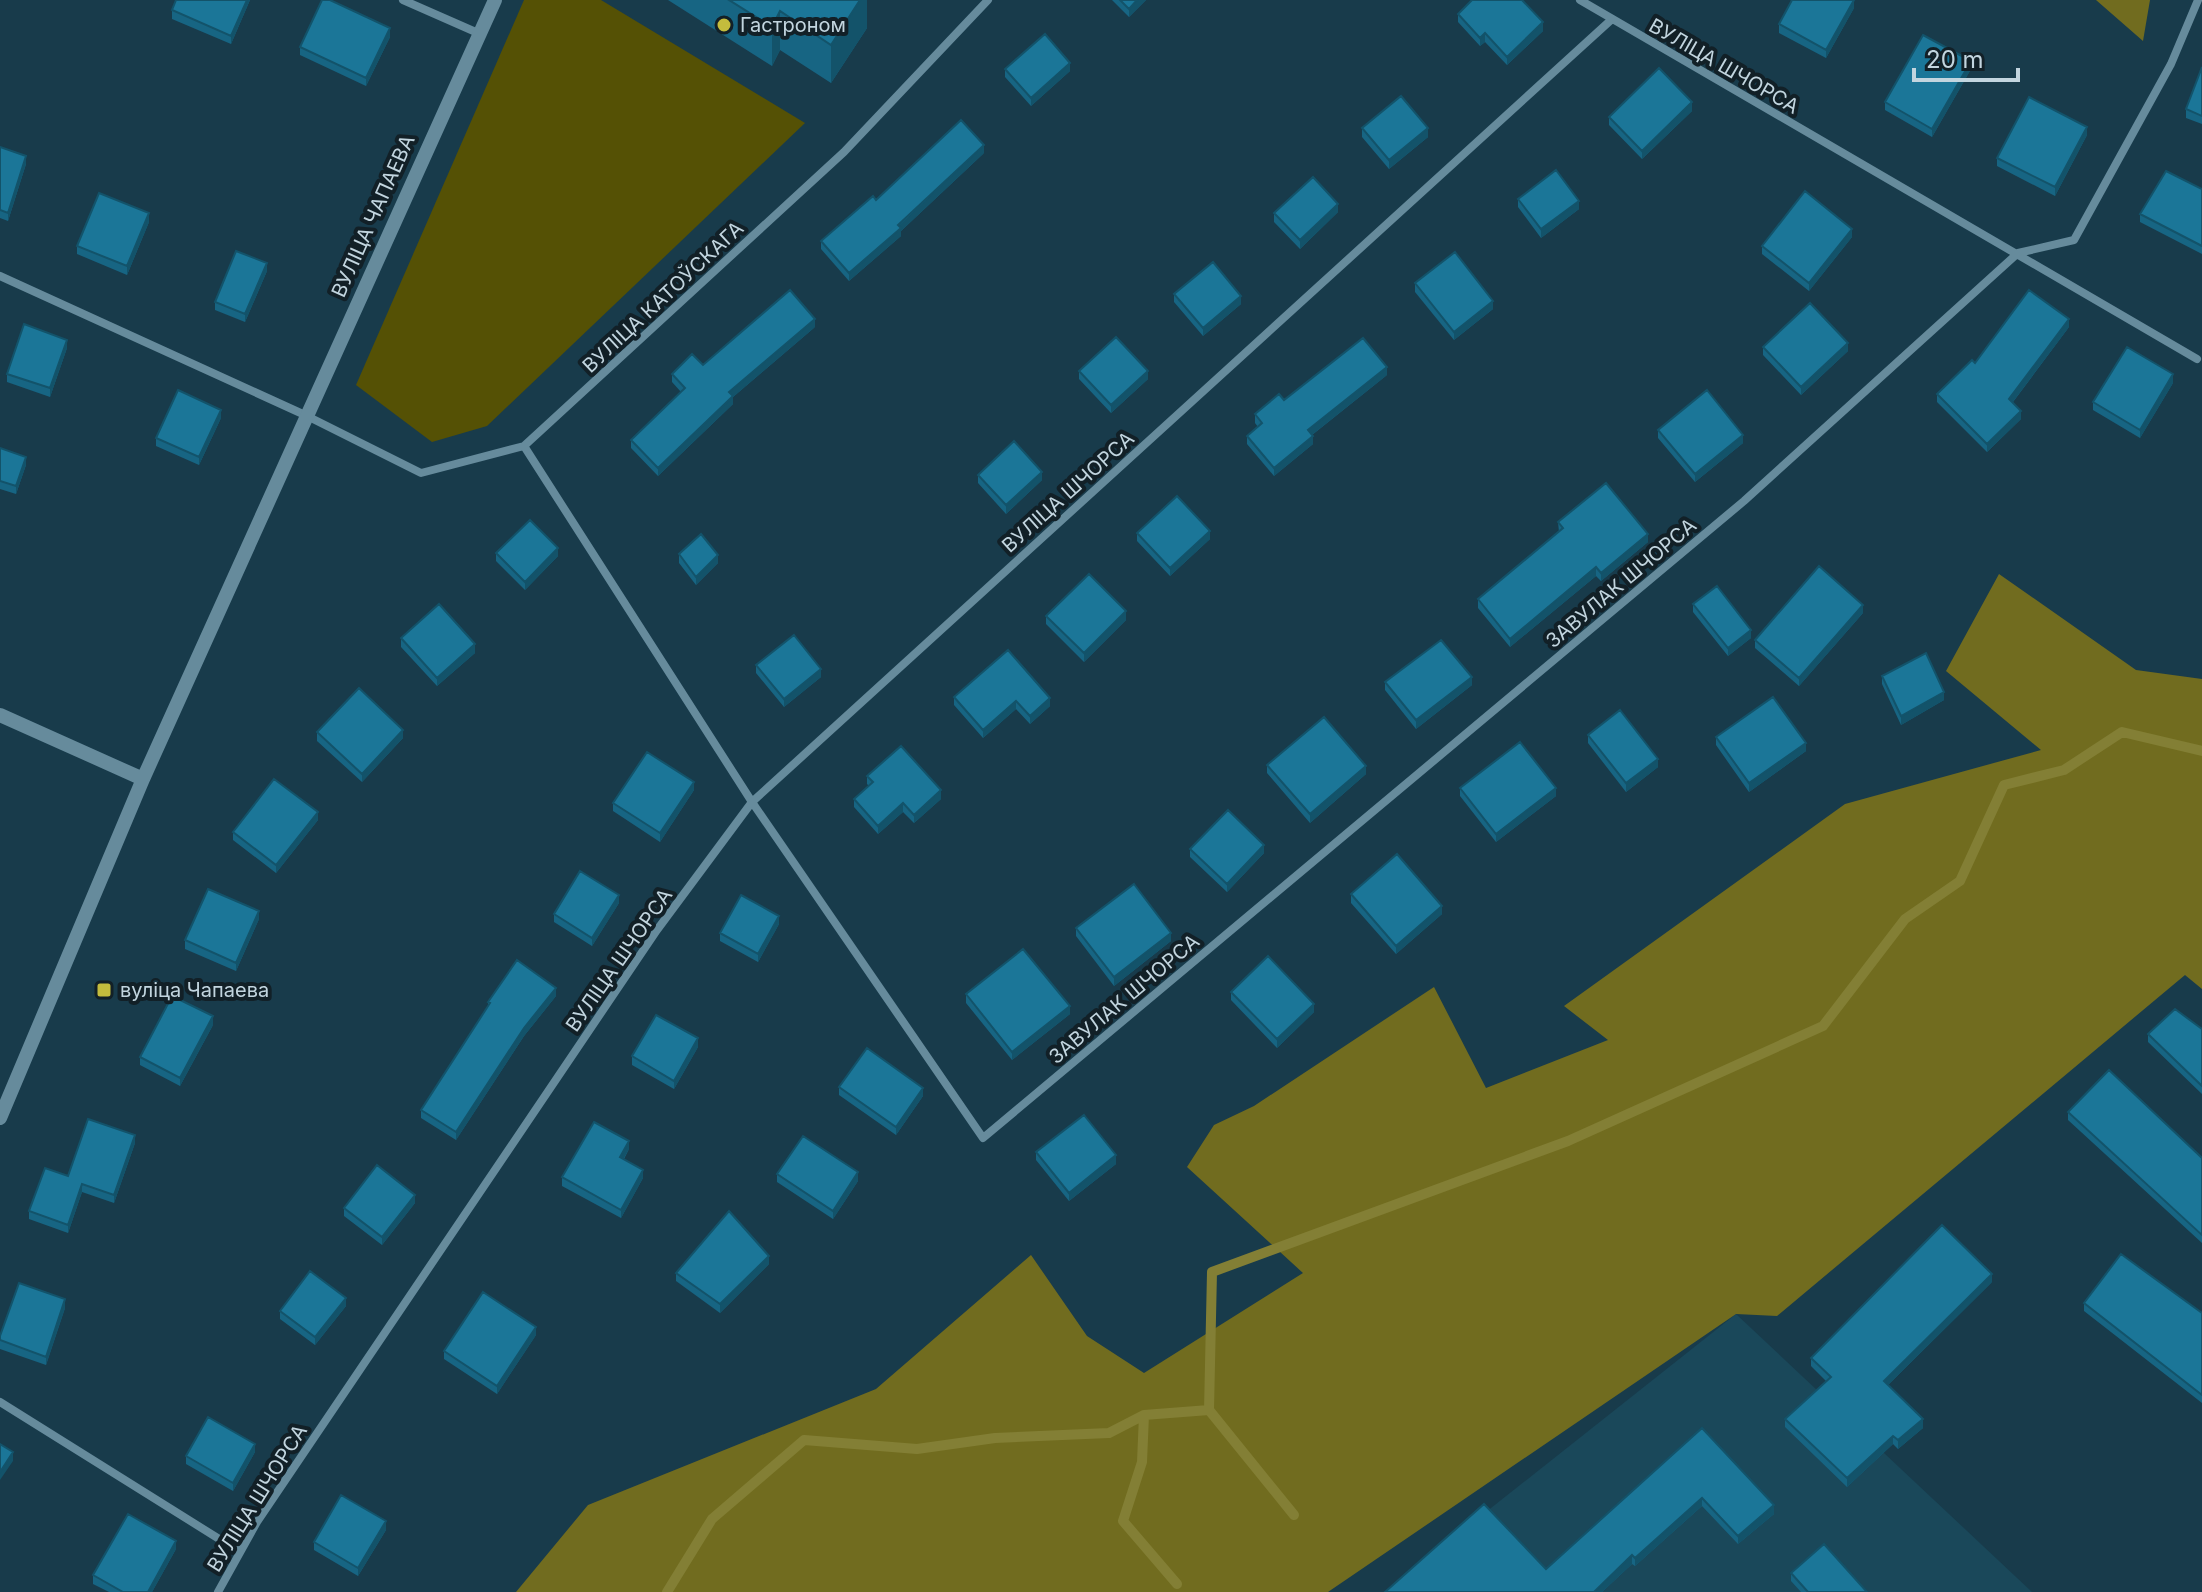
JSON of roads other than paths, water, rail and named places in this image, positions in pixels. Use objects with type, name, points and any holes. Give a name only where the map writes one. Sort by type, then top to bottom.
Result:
[{"type":"street","points":[[403,0],[478,33]]},
{"type":"street","name":"ВУЛІЦА ЧАПАЕВА","points":[[0,1118],[143,779],[495,0]]},
{"type":"street","name":"ВУЛІЦА КАТОЎСКАГА","points":[[305,415],[421,473],[524,446],[844,152],[988,0]]},
{"type":"street","points":[[1580,0],[1611,20]]},
{"type":"street","name":"ЗАВУЛАК ШЧОРСА","points":[[752,802],[983,1138],[1744,501],[2018,253],[2074,240],[2171,64],[2198,0]]},
{"type":"street","name":"ВУЛІЦА ШЧОРСА","points":[[218,1592],[257,1522],[657,930],[752,802],[1611,20],[2197,359]]},
{"type":"street","points":[[0,276],[305,415]]},
{"type":"street","points":[[524,446],[752,802]]},
{"type":"street","points":[[0,715],[143,779]]},
{"type":"street","points":[[0,1402],[240,1552]]},
{"type":"waterway","points":[[667,1592],[712,1519],[804,1440],[917,1449],[995,1438],[1109,1433],[1144,1415],[1209,1410],[1212,1272],[1568,1141],[1823,1026],[1905,919],[1960,881],[2004,785],[2064,770],[2122,732],[2202,751]]},
{"type":"waterway","points":[[1209,1410],[1294,1515]]},
{"type":"waterway","points":[[1144,1415],[1142,1462],[1123,1521],[1177,1584]]},
{"type":"place","name":"Гастроном","points":[[724,25]]},
{"type":"place","name":"вуліца Чапаева","points":[[104,990]]}]
